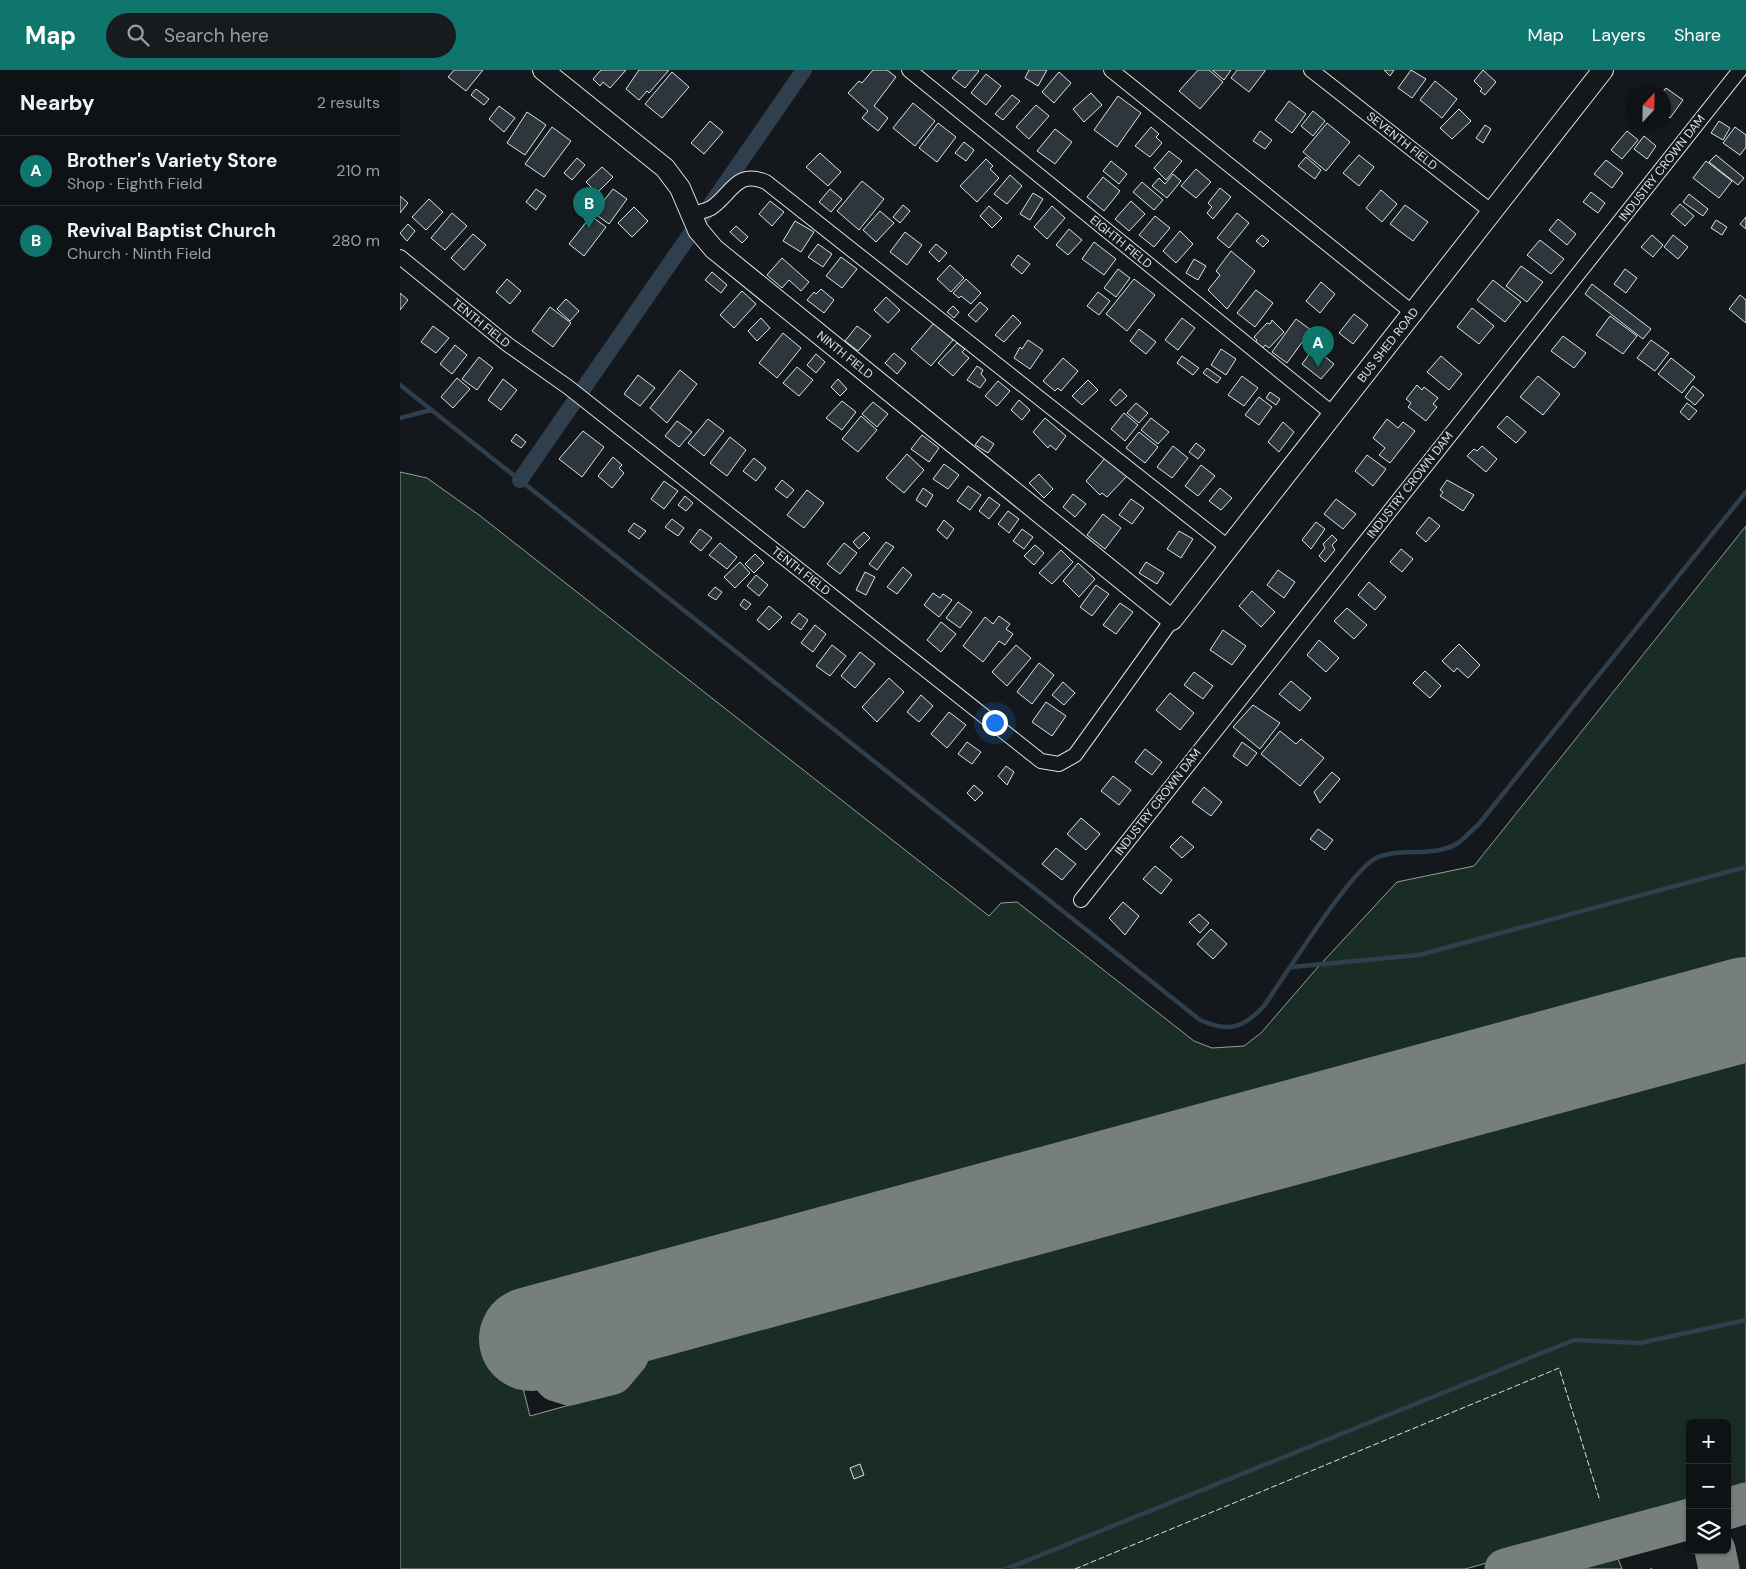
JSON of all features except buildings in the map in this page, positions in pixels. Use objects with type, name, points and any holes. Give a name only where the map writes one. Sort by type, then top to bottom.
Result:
[{"type":"street","name":"NINTH FIELD","points":[[543,70],[665,168],[680,188],[698,230],[714,249],[1172,620]]},
{"type":"street","name":"EIGHTH FIELD","points":[[909,70],[1333,414]]},
{"type":"street","points":[[1111,70],[1413,313]]},
{"type":"street","name":"SEVENTH FIELD","points":[[1312,70],[1492,212]]},
{"type":"street","name":"BUS SHED ROAD","points":[[1172,620],[1604,70]]},
{"type":"street","name":"INDUSTRY CROWN DAM","points":[[1081,900],[1740,70]]},
{"type":"street","points":[[692,214],[703,212],[718,202],[734,185],[745,178],[759,178],[780,191],[1229,548]]},
{"type":"street","name":"TENTH FIELD","points":[[400,257],[507,344],[600,412],[1041,762],[1059,764],[1074,755],[1172,620]]},
{"type":"green space","points":[[400,472],[427,478],[479,515],[989,916],[1001,903],[1017,902],[1194,1041],[1212,1048],[1244,1046],[1261,1033],[1318,967],[1397,882],[1474,866],[1746,526],[1746,973],[503,1308],[530,1416],[620,1391],[645,1351],[658,1338],[666,1334],[977,1257],[1746,1044],[1746,1491],[1731,1496],[1731,1419],[1686,1419],[1686,1508],[1465,1569],[400,1569]]},
{"type":"green space","points":[[1614,1548],[1622,1569],[1539,1569]]},
{"type":"waterway","points":[[520,480],[804,70]]},
{"type":"waterway","points":[[400,385],[1200,1020],[1227,1027],[1242,1024],[1264,1006],[1335,902],[1351,882],[1376,858],[1396,853],[1449,848],[1461,841],[1478,825],[1746,492]]},
{"type":"waterway","points":[[400,418],[431,410]]},
{"type":"waterway","points":[[1292,967],[1419,955],[1746,867]]},
{"type":"waterway","points":[[1006,1569],[1574,1340],[1640,1343],[1746,1320]]},
{"type":"taxiway","points":[[540,1336],[549,1373],[556,1381],[569,1385],[613,1374],[628,1356],[639,1330],[657,1313],[740,1282]]},
{"type":"taxiway","points":[[1731,1508],[1746,1503]]},
{"type":"taxiway","points":[[1505,1569],[1686,1520]]},
{"type":"taxiway","points":[[1716,1554],[1719,1569]]},
{"type":"runway","points":[[531,1339],[1746,1009]]},
{"type":"fence","points":[[1075,1569],[1559,1368],[1600,1501]]},
{"type":"place","name":"Revival Baptist Church","points":[[589,228]]},
{"type":"place","name":"Brother's Variety Store","points":[[1318,367]]}]
